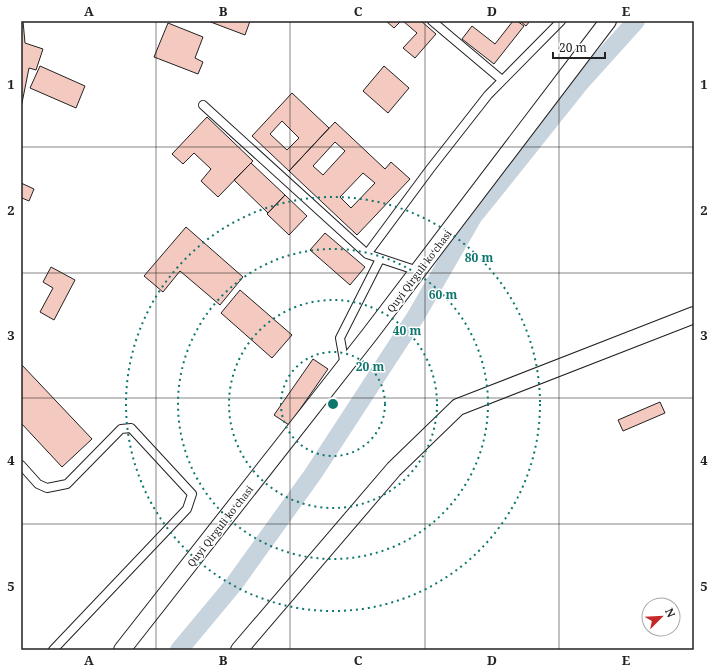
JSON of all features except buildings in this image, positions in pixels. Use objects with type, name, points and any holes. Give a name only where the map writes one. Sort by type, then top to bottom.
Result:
[{"type":"street","name":"Quyi Qirguli koʻchasi","points":[[122,650],[345,367],[608,21]]},
{"type":"street","points":[[239,650],[394,470],[458,407],[694,315]]},
{"type":"lane","points":[[432,21],[502,80]]},
{"type":"lane","points":[[367,254],[488,94],[561,21]]},
{"type":"lane","points":[[203,105],[367,254],[418,271]]},
{"type":"lane","points":[[345,367],[340,338],[380,259]]},
{"type":"lane","points":[[21,465],[38,484],[47,488],[67,484],[121,429],[131,428],[192,494],[187,509],[53,650]]},
{"type":"waterway","points":[[179,650],[234,584],[313,474],[416,316],[473,217],[581,82],[636,21]]}]
